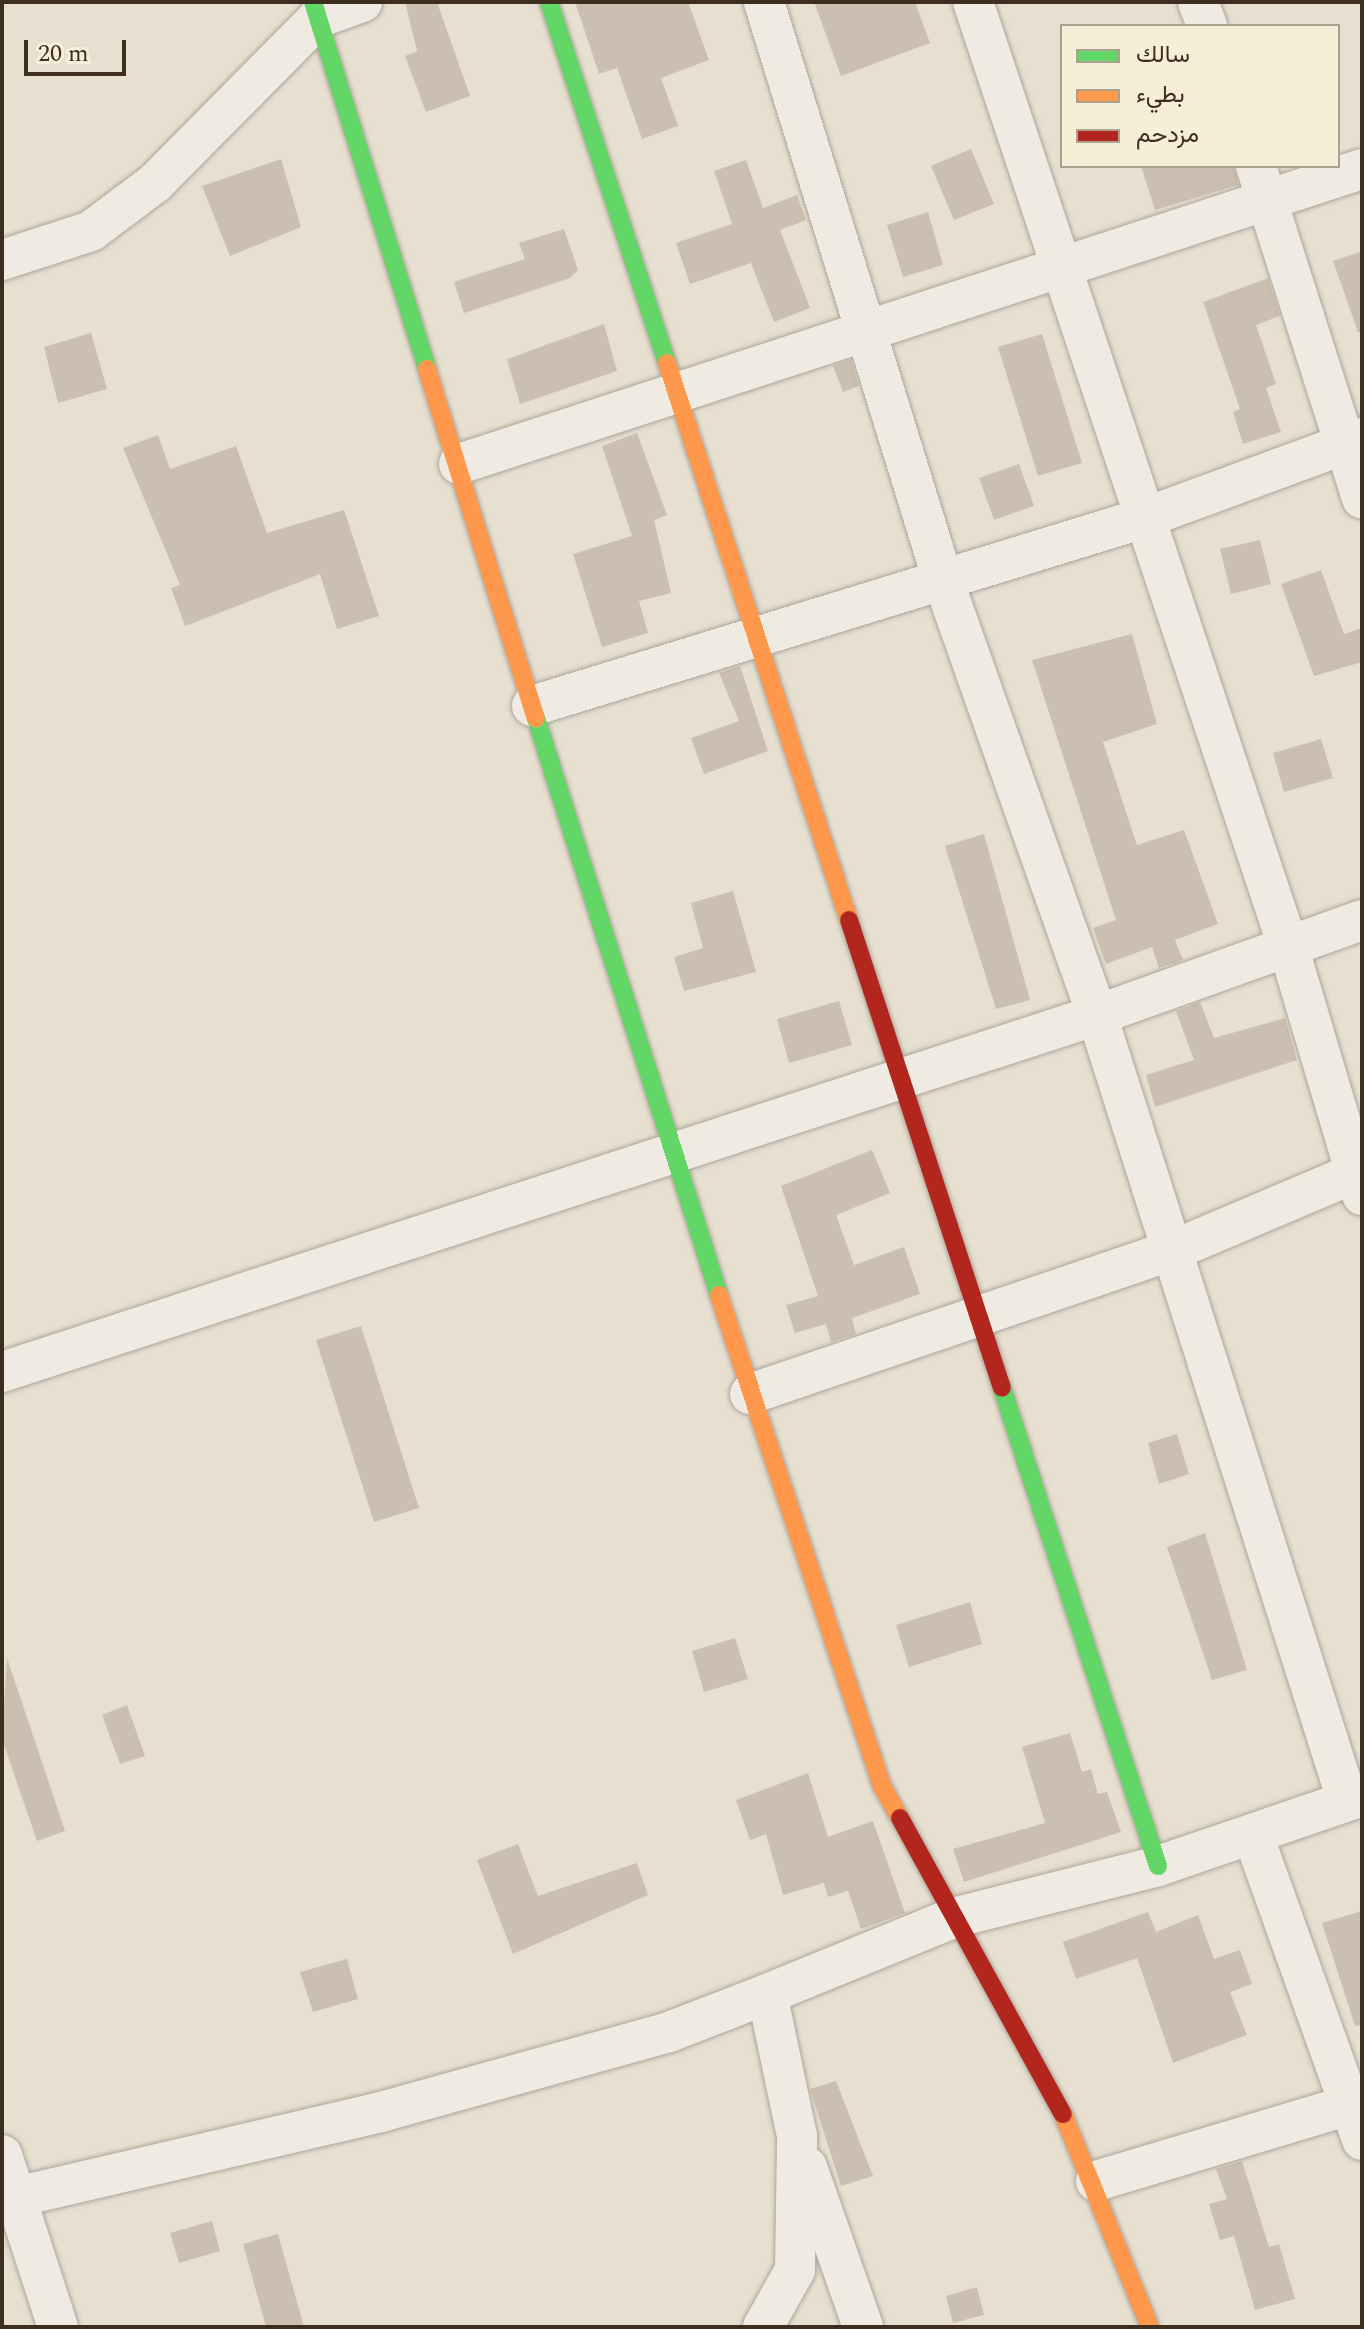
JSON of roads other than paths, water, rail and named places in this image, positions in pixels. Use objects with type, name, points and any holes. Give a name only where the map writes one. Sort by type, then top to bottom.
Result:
[{"type":"street","points":[[2,260],[91,231],[155,183],[315,10],[362,2]]},
{"type":"street","points":[[549,2],[753,634],[982,1317],[1158,1866]]},
{"type":"street","points":[[9,2195],[381,2112],[669,2032],[953,1918],[1158,1866],[1355,1798],[1171,1251],[1097,1015],[942,577],[764,2]]},
{"type":"street","points":[[750,1394],[1171,1251],[1359,1179],[1288,946],[1144,518],[1063,264],[973,2]]},
{"type":"street","points":[[1198,2],[1206,24]]},
{"type":"street","points":[[315,10],[672,1154],[882,1786],[1096,2181],[1150,2327]]},
{"type":"street","points":[[459,464],[1063,264],[1262,183],[1362,169]]},
{"type":"street","points":[[1262,183],[1354,440],[1362,498]]},
{"type":"street","points":[[532,706],[753,634],[1144,518],[1354,440]]},
{"type":"street","points":[[2,1372],[1097,1015],[1362,920]]},
{"type":"street","points":[[1096,2181],[1358,2115],[1253,1835]]},
{"type":"street","points":[[767,1994],[797,2136],[863,2327]]},
{"type":"street","points":[[763,2327],[795,2270],[797,2136]]},
{"type":"street","points":[[2,2155],[9,2195],[58,2327]]}]
